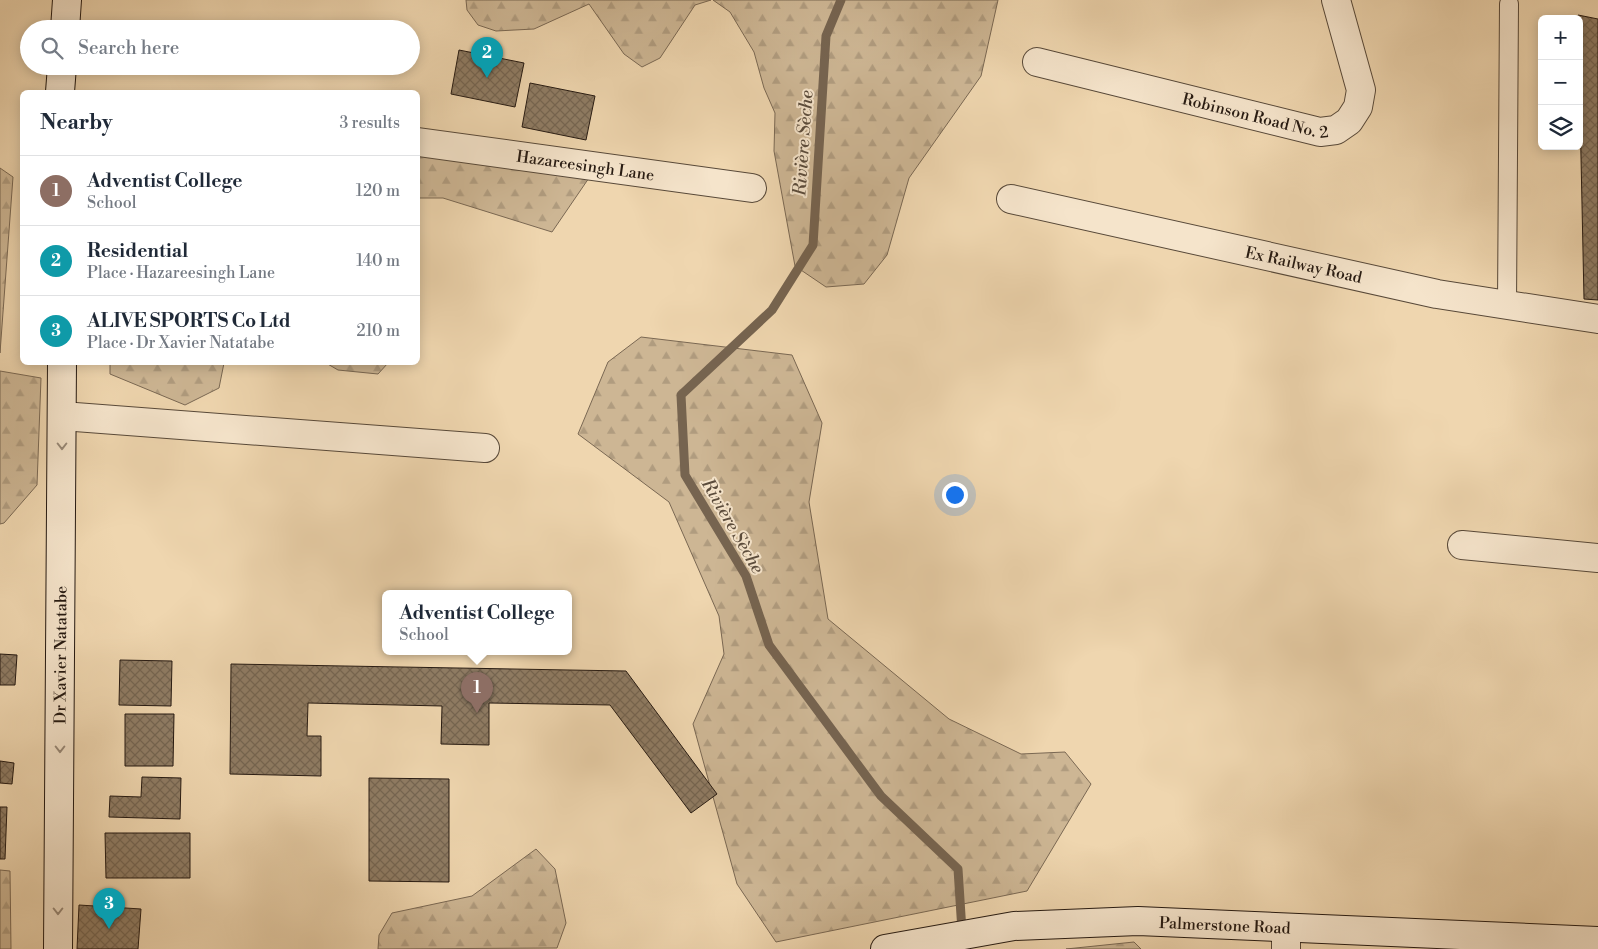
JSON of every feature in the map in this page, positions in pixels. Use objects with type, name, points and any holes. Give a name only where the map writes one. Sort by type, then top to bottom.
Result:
[{"type":"street","points":[[66,20],[67,0]]},
{"type":"street","name":"Robinson Road No. 2","points":[[1037,62],[1320,132],[1336,130],[1349,122],[1358,106],[1361,90],[1336,0]]},
{"type":"street","points":[[60,90],[61,75]]},
{"type":"street","name":"Hazareesingh Lane","points":[[420,142],[752,188]]},
{"type":"street","name":"Ex Railway Road","points":[[1011,200],[1438,294],[1598,319]]},
{"type":"street","name":"Dr Xavier Natatabe","points":[[58,949],[62,365]]},
{"type":"street","points":[[62,416],[485,448]]},
{"type":"street","points":[[1462,545],[1598,558]]},
{"type":"street","name":"Palmerstone Road","points":[[885,949],[1014,926],[1059,923],[1138,922],[1286,939],[1550,945],[1598,941]]},
{"type":"lane","points":[[1507,305],[1510,4]]},
{"type":"green space","points":[[466,0],[711,0],[695,5],[660,58],[642,67],[624,54],[589,4],[534,29],[496,31],[478,25],[467,10]]},
{"type":"green space","points":[[713,0],[998,0],[981,76],[909,178],[887,255],[864,284],[826,287],[795,266],[774,151],[775,113],[764,88],[754,52],[730,12]]},
{"type":"green space","points":[[420,130],[604,156],[552,232],[443,198],[420,198]]},
{"type":"green space","points":[[0,168],[13,177],[0,353]]},
{"type":"green space","points":[[641,337],[792,355],[822,423],[809,502],[828,619],[949,719],[1021,754],[1065,752],[1091,784],[1027,891],[776,942],[737,884],[693,724],[724,654],[719,616],[669,502],[578,434],[608,362]]},
{"type":"green space","points":[[110,365],[224,365],[219,388],[185,405],[110,374]]},
{"type":"green space","points":[[329,365],[386,365],[378,374],[338,370]]},
{"type":"green space","points":[[0,371],[41,378],[37,485],[4,523],[0,524]]},
{"type":"green space","points":[[536,849],[555,869],[566,923],[557,948],[378,949],[379,935],[392,913],[472,896]]},
{"type":"green space","points":[[0,870],[10,871],[11,949],[0,949]]},
{"type":"green space","points":[[1134,942],[1141,949],[1066,949]]},
{"type":"building","points":[[1583,16],[1598,19],[1598,300],[1584,299],[1581,150],[1583,150]]},
{"type":"building","points":[[459,50],[524,63],[515,107],[451,94]]},
{"type":"building","points":[[530,83],[595,96],[586,140],[522,127]]},
{"type":"building","points":[[0,654],[17,655],[15,685],[0,685]]},
{"type":"building","points":[[120,660],[172,661],[171,706],[119,705]]},
{"type":"building","points":[[231,664],[626,671],[717,794],[691,813],[610,705],[489,703],[489,745],[441,744],[442,706],[308,703],[307,736],[321,736],[321,776],[230,774]]},
{"type":"building","points":[[125,714],[174,714],[173,766],[125,766]]},
{"type":"building","points":[[0,761],[14,763],[12,784],[0,783]]},
{"type":"building","points":[[142,777],[181,778],[180,819],[109,817],[110,796],[141,797]]},
{"type":"building","points":[[369,778],[449,779],[449,882],[369,881]]},
{"type":"building","points":[[0,807],[7,807],[5,859],[0,859]]},
{"type":"building","points":[[105,833],[190,833],[190,878],[106,878]]},
{"type":"building","points":[[79,905],[141,909],[138,949],[77,949]]},
{"type":"waterway","name":"Rivière Sèche","points":[[841,0],[826,36],[813,245],[772,310],[681,395],[685,475],[746,576],[769,645],[881,796],[958,869],[962,931]]},
{"type":"place","name":"Residential","points":[[487,78]]},
{"type":"place","name":"Adventist College","points":[[477,713]]},
{"type":"place","name":"ALIVE SPORTS Co Ltd","points":[[109,929]]}]
